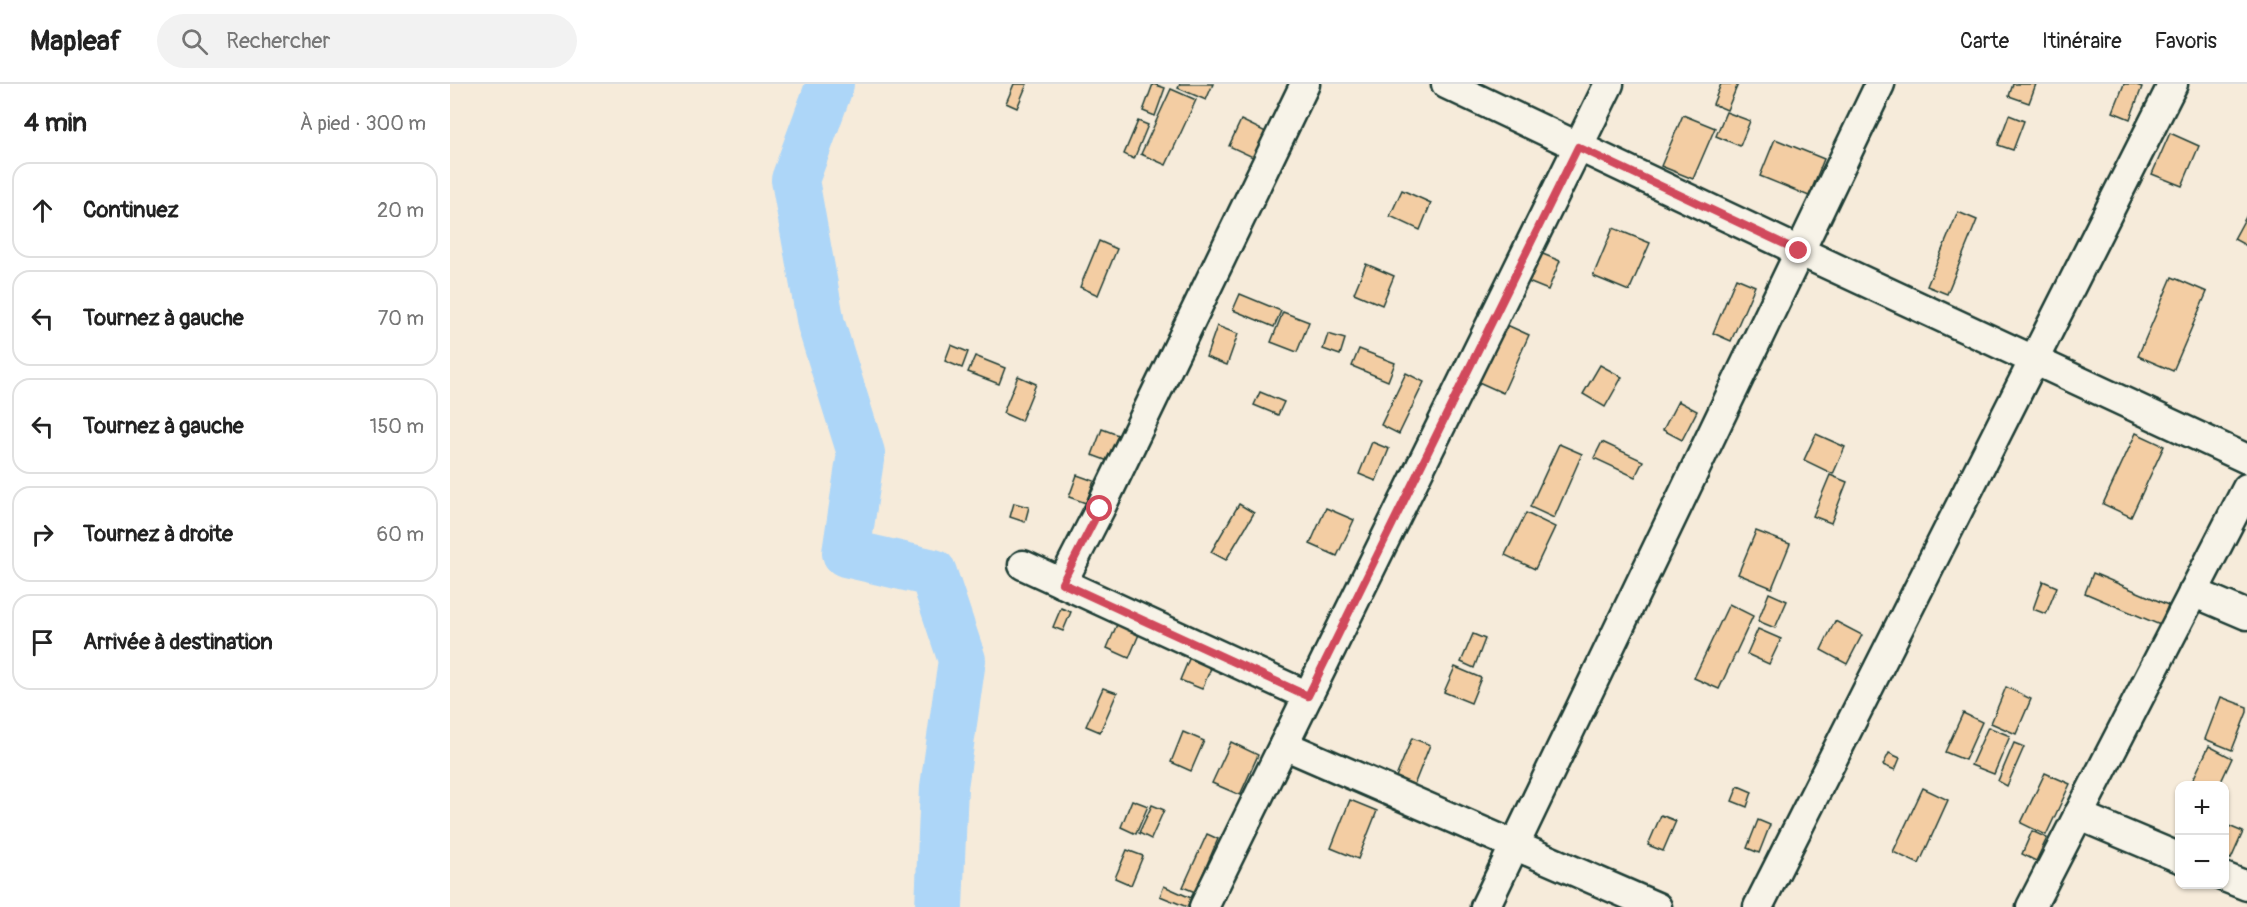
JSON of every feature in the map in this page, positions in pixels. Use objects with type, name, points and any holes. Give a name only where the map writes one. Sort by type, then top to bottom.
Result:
[{"type":"street","points":[[1062,583],[1305,84]]},
{"type":"street","points":[[1446,84],[2247,459]]},
{"type":"street","points":[[1204,907],[1609,84]]},
{"type":"street","points":[[1485,907],[1880,84]]},
{"type":"street","points":[[1758,907],[2174,84]]},
{"type":"street","points":[[2031,907],[2247,488]]},
{"type":"street","points":[[1023,565],[1308,696]]},
{"type":"street","points":[[2193,592],[2247,615]]},
{"type":"street","points":[[1284,745],[1657,907]]},
{"type":"street","points":[[2078,815],[2175,856]]},
{"type":"street","points":[[2229,879],[2247,886]]},
{"type":"building","points":[[1014,84],[1027,84],[1017,108],[1006,103]]},
{"type":"building","points":[[1153,84],[1165,88],[1155,116],[1143,111]]},
{"type":"building","points":[[1180,84],[1213,84],[1206,100],[1178,88]]},
{"type":"building","points":[[1721,84],[1738,84],[1727,110],[1713,104]]},
{"type":"building","points":[[2013,84],[2036,84],[2029,103],[2009,96]]},
{"type":"building","points":[[2124,84],[2142,87],[2130,119],[2113,112]]},
{"type":"building","points":[[1171,89],[1196,100],[1166,165],[1141,154]]},
{"type":"building","points":[[1726,112],[1750,121],[1740,146],[1716,136]]},
{"type":"building","points":[[1683,115],[1715,128],[1693,179],[1661,166]]},
{"type":"building","points":[[2009,115],[2024,121],[2013,150],[1998,145]]},
{"type":"building","points":[[1241,120],[1268,133],[1257,159],[1229,146]]},
{"type":"building","points":[[1138,121],[1148,125],[1134,159],[1124,154]]},
{"type":"building","points":[[2170,133],[2199,146],[2182,186],[2152,174]]},
{"type":"building","points":[[1775,139],[1824,159],[1809,196],[1760,176]]},
{"type":"building","points":[[1402,190],[1431,203],[1420,230],[1390,216]]},
{"type":"building","points":[[1958,212],[1977,220],[1947,294],[1927,286]]},
{"type":"building","points":[[2247,215],[2247,246],[2234,239]]},
{"type":"building","points":[[1613,228],[1650,243],[1629,291],[1593,276]]},
{"type":"building","points":[[1099,241],[1117,249],[1098,295],[1080,287]]},
{"type":"building","points":[[1533,250],[1560,261],[1548,290],[1521,279]]},
{"type":"building","points":[[1366,264],[1394,276],[1382,305],[1354,293]]},
{"type":"building","points":[[2172,277],[2207,292],[2173,371],[2138,356]]},
{"type":"building","points":[[1736,278],[1755,286],[1731,341],[1713,333]]},
{"type":"building","points":[[1240,294],[1281,311],[1274,327],[1233,310]]},
{"type":"building","points":[[1283,312],[1309,322],[1297,352],[1271,342]]},
{"type":"building","points":[[1498,321],[1529,335],[1503,393],[1472,379]]},
{"type":"building","points":[[1217,326],[1238,334],[1227,365],[1206,357]]},
{"type":"building","points":[[1328,334],[1345,339],[1340,355],[1323,349]]},
{"type":"building","points":[[951,345],[968,352],[962,368],[945,361]]},
{"type":"building","points":[[1359,349],[1395,363],[1388,381],[1352,366]]},
{"type":"building","points":[[975,356],[1005,368],[999,384],[968,372]]},
{"type":"building","points":[[1600,365],[1622,377],[1605,407],[1583,394]]},
{"type":"building","points":[[1406,373],[1424,382],[1399,434],[1381,425]]},
{"type":"building","points":[[1018,376],[1036,384],[1021,421],[1003,413]]},
{"type":"building","points":[[1260,392],[1284,402],[1278,415],[1254,405]]},
{"type":"building","points":[[1678,401],[1697,411],[1682,440],[1663,430]]},
{"type":"building","points":[[1102,429],[1118,435],[1108,461],[1092,455]]},
{"type":"building","points":[[2136,433],[2164,446],[2131,517],[2103,504]]},
{"type":"building","points":[[1816,434],[1845,447],[1833,474],[1804,460]]},
{"type":"building","points":[[1372,442],[1389,449],[1376,481],[1359,474]]},
{"type":"building","points":[[1602,442],[1643,461],[1635,477],[1594,458]]},
{"type":"building","points":[[1559,444],[1582,454],[1554,518],[1530,507]]},
{"type":"building","points":[[1077,475],[1094,481],[1086,503],[1069,497]]},
{"type":"building","points":[[1830,475],[1847,482],[1831,523],[1813,516]]},
{"type":"building","points":[[1014,503],[1029,507],[1025,522],[1010,517]]},
{"type":"building","points":[[1239,504],[1254,513],[1226,560],[1211,552]]},
{"type":"building","points":[[1326,508],[1354,520],[1337,556],[1310,544]]},
{"type":"building","points":[[1526,513],[1555,527],[1535,569],[1505,555]]},
{"type":"building","points":[[1756,531],[1790,544],[1772,588],[1738,574]]},
{"type":"building","points":[[2093,573],[2168,605],[2160,625],[2085,593]]},
{"type":"building","points":[[2043,581],[2057,587],[2046,614],[2033,609]]},
{"type":"building","points":[[1769,593],[1787,601],[1775,628],[1758,621]]},
{"type":"building","points":[[1729,604],[1753,616],[1719,689],[1694,678]]},
{"type":"building","points":[[1061,608],[1071,612],[1063,631],[1053,627]]},
{"type":"building","points":[[1835,621],[1862,635],[1847,664],[1821,650]]},
{"type":"building","points":[[1118,622],[1140,632],[1129,658],[1107,648]]},
{"type":"building","points":[[1758,629],[1781,639],[1769,664],[1747,654]]},
{"type":"building","points":[[1473,634],[1485,639],[1474,668],[1461,662]]},
{"type":"building","points":[[1192,652],[1214,661],[1202,689],[1180,680]]},
{"type":"building","points":[[1455,667],[1481,678],[1471,703],[1444,692]]},
{"type":"building","points":[[2006,687],[2031,699],[2016,734],[1991,723]]},
{"type":"building","points":[[1103,688],[1117,693],[1100,732],[1086,726]]},
{"type":"building","points":[[2221,697],[2247,707],[2232,750],[2205,739]]},
{"type":"building","points":[[1963,713],[1982,722],[1965,760],[1945,752]]},
{"type":"building","points":[[1988,727],[2010,736],[1994,774],[1971,765]]},
{"type":"building","points":[[1183,732],[1204,741],[1191,771],[1171,762]]},
{"type":"building","points":[[1412,738],[1430,745],[1414,785],[1396,777]]},
{"type":"building","points":[[1231,742],[1258,755],[1240,795],[1212,783]]},
{"type":"building","points":[[2014,743],[2024,747],[2007,786],[1998,781]]},
{"type":"building","points":[[2209,746],[2232,758],[2221,781],[2192,781]]},
{"type":"building","points":[[1889,753],[1900,758],[1895,770],[1883,765]]},
{"type":"building","points":[[2045,773],[2070,784],[2046,835],[2021,823]]},
{"type":"building","points":[[1738,786],[1752,792],[1747,807],[1732,801]]},
{"type":"building","points":[[1923,788],[1948,800],[1919,864],[1893,852]]},
{"type":"building","points":[[1132,800],[1148,806],[1136,834],[1121,827]]},
{"type":"building","points":[[1350,800],[1377,811],[1358,859],[1331,848]]},
{"type":"building","points":[[1152,805],[1164,810],[1151,839],[1139,833]]},
{"type":"building","points":[[1661,815],[1676,821],[1663,851],[1648,845]]},
{"type":"building","points":[[1758,820],[1770,825],[1759,853],[1747,848]]},
{"type":"building","points":[[2229,826],[2243,832],[2231,859],[2229,858]]},
{"type":"building","points":[[2032,831],[2047,838],[2036,861],[2022,854]]},
{"type":"building","points":[[1207,834],[1218,839],[1195,892],[1183,887]]},
{"type":"building","points":[[1127,850],[1143,856],[1131,885],[1115,878]]},
{"type":"building","points":[[1164,886],[1191,898],[1187,907],[1160,896]]},
{"type":"waterway","points":[[830,84],[795,180],[821,324],[861,453],[846,553],[933,573],[962,660],[944,787],[939,907]]},
{"type":"route","points":[[1100,509],[1062,583],[1308,696],[1578,147],[1799,251]]}]
